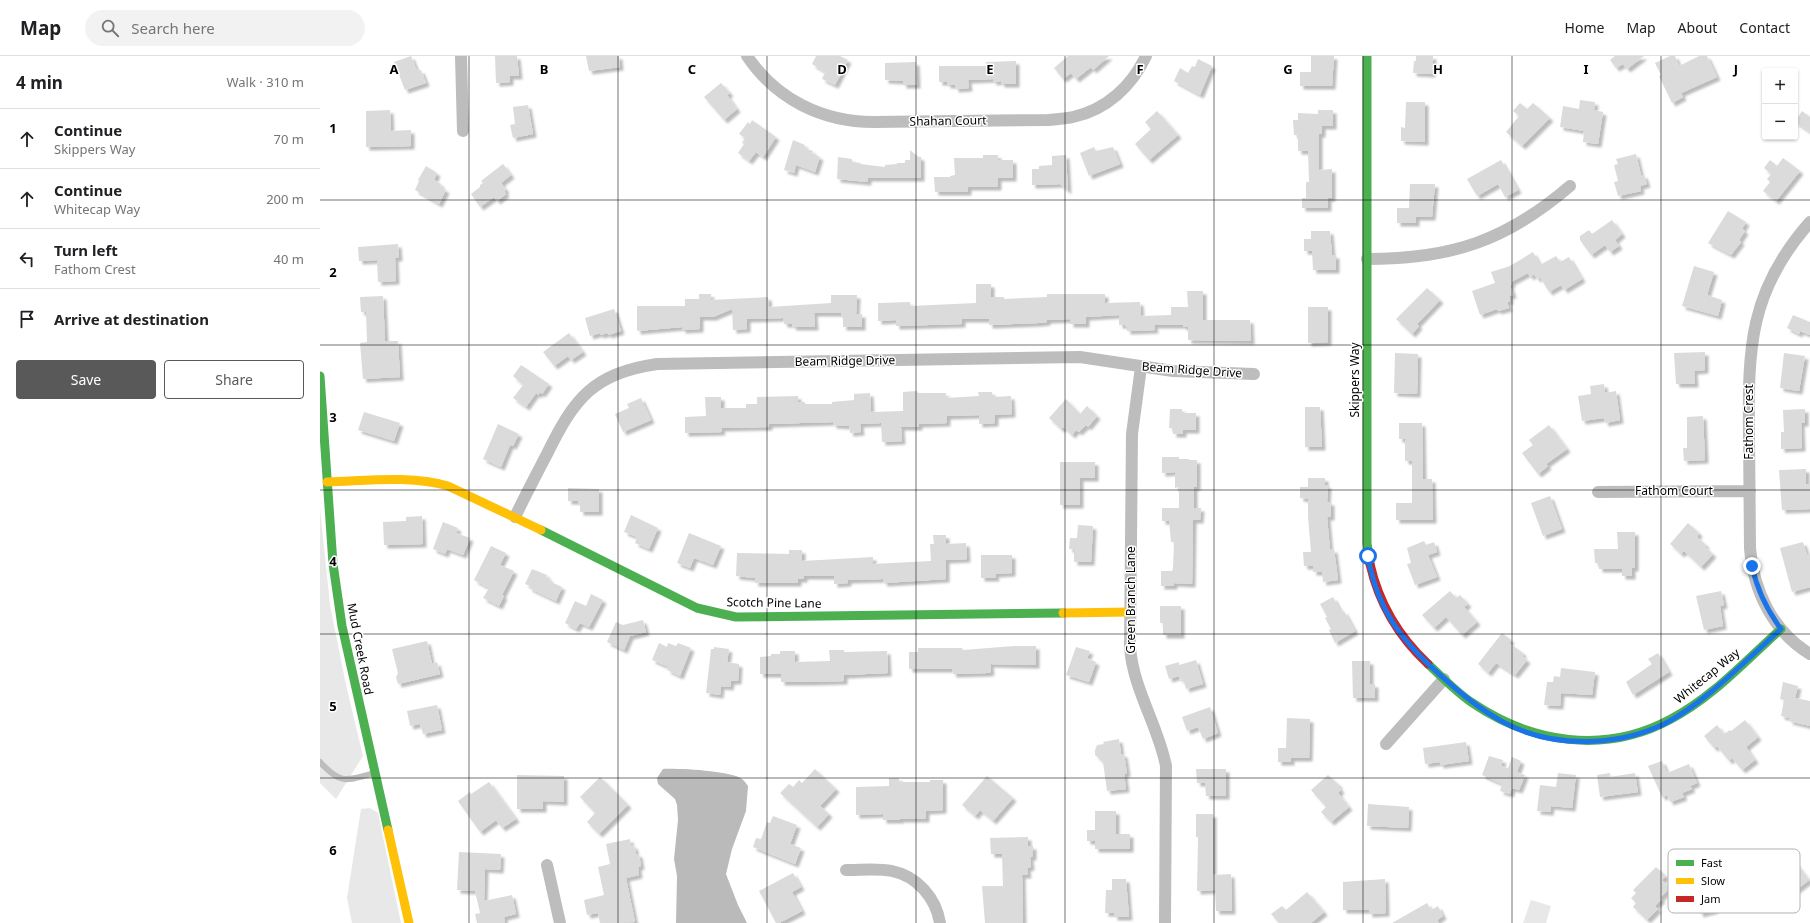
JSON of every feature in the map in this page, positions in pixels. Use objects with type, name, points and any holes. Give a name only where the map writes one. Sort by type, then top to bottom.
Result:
[{"type":"street","points":[[461,56],[463,131]]},
{"type":"street","name":"Shahan Court","points":[[746,56],[765,78],[779,91],[804,107],[838,119],[868,122],[1048,120],[1072,118],[1089,112],[1116,96],[1133,79],[1146,56]]},
{"type":"street","name":"Skippers Way","points":[[1367,56],[1367,529],[1369,562],[1380,599],[1395,628],[1410,647],[1444,678]]},
{"type":"street","points":[[1367,259],[1402,259],[1438,254],[1484,241],[1542,210],[1570,186]]},
{"type":"street","name":"Fathom Crest","points":[[1810,222],[1788,249],[1773,276],[1759,309],[1754,327],[1749,369],[1750,548],[1753,572],[1764,603],[1781,629],[1790,639],[1810,654]]},
{"type":"street","name":"Beam Ridge Drive","points":[[515,517],[562,424],[572,408],[589,390],[615,374],[639,366],[657,364],[1068,357],[1206,374],[1254,374]]},
{"type":"street","name":"Green Branch Lane","points":[[1141,367],[1132,434],[1130,647],[1133,667],[1161,746],[1166,774],[1165,923]]},
{"type":"street","name":"Mud Creek Road","points":[[320,376],[333,564],[342,626],[409,923]]},
{"type":"street","name":"Scotch Pine Lane","points":[[327,482],[401,480],[434,482],[463,492],[697,608],[736,617],[1131,612]]},
{"type":"street","name":"Fathom Court","points":[[1598,492],[1750,490]]},
{"type":"street","name":"Whitecap Way","points":[[1444,678],[1475,705],[1506,724],[1528,733],[1570,741],[1594,741],[1630,736],[1659,726],[1700,700],[1781,629]]},
{"type":"street","points":[[1386,744],[1444,678]]},
{"type":"street","points":[[547,865],[560,923]]},
{"type":"street","points":[[846,870],[883,870],[892,871],[906,876],[919,885],[930,897],[940,923]]},
{"type":"lane","points":[[320,762],[332,775],[345,780],[358,779],[376,773]]},
{"type":"shaded area","points":[[320,508],[330,605],[346,685],[363,756],[336,799],[320,783]]},
{"type":"shaded area","points":[[663,769],[680,769],[728,774],[742,779],[748,786],[746,811],[732,849],[726,874],[747,923],[676,923],[677,876],[674,859],[678,820],[677,805],[675,799],[658,784],[657,778]]},
{"type":"shaded area","points":[[370,808],[378,813],[401,923],[352,923],[347,898],[361,809]]},
{"type":"shaded area","points":[[1531,900],[1551,906],[1546,923],[1523,923]]},
{"type":"building","points":[[411,56],[417,71],[421,70],[426,83],[405,90],[394,62]]},
{"type":"building","points":[[495,56],[517,56],[519,76],[510,76],[510,82],[496,83]]},
{"type":"building","points":[[586,56],[619,56],[620,67],[589,71]]},
{"type":"building","points":[[816,56],[840,56],[848,60],[835,85],[822,79],[825,72],[812,64]]},
{"type":"building","points":[[1068,56],[1109,56],[1093,70],[1091,67],[1076,79],[1071,73],[1063,79],[1054,68]]},
{"type":"building","points":[[1311,56],[1334,56],[1332,86],[1300,86],[1300,72],[1311,72]]},
{"type":"building","points":[[1416,56],[1433,56],[1432,74],[1413,73]]},
{"type":"building","points":[[1615,56],[1644,56],[1627,69],[1623,64],[1616,68],[1610,60]]},
{"type":"building","points":[[1670,56],[1675,56],[1679,66],[1699,56],[1707,56],[1717,77],[1681,93],[1683,97],[1672,103],[1659,76],[1661,75],[1655,63]]},
{"type":"building","points":[[1198,59],[1212,66],[1200,95],[1174,81],[1180,68],[1188,73],[1192,66],[1195,67]]},
{"type":"building","points":[[1016,61],[1016,84],[1001,84],[1001,81],[993,82],[993,79],[968,80],[969,88],[955,89],[955,85],[947,85],[947,82],[939,82],[939,66],[986,66],[986,62]]},
{"type":"building","points":[[916,62],[917,85],[903,85],[903,81],[885,80],[885,63]]},
{"type":"building","points":[[721,83],[730,93],[727,95],[737,109],[724,120],[704,97]]},
{"type":"building","points":[[1580,100],[1595,102],[1594,110],[1603,112],[1598,144],[1583,142],[1584,131],[1560,127],[1563,106],[1579,109]]},
{"type":"building","points":[[1406,102],[1425,102],[1425,142],[1401,141],[1401,127],[1405,128]]},
{"type":"building","points":[[1520,103],[1527,109],[1533,103],[1550,118],[1522,146],[1506,132],[1519,116],[1513,111]]},
{"type":"building","points":[[528,105],[533,134],[513,138],[510,125],[515,124],[513,107]]},
{"type":"building","points":[[390,110],[391,131],[411,130],[411,146],[366,147],[366,111]]},
{"type":"building","points":[[1318,110],[1333,110],[1333,126],[1322,126],[1322,134],[1319,134],[1319,170],[1332,169],[1332,198],[1328,198],[1328,208],[1302,208],[1302,198],[1306,198],[1306,182],[1309,182],[1308,151],[1298,151],[1298,135],[1294,135],[1293,120],[1298,120],[1298,113],[1318,114]]},
{"type":"building","points":[[1157,111],[1178,135],[1149,160],[1135,144],[1151,129],[1145,122]]},
{"type":"building","points":[[1802,111],[1810,117],[1810,132],[1798,124],[1798,117]]},
{"type":"building","points":[[752,120],[776,137],[763,157],[756,152],[749,161],[738,153],[744,144],[742,143],[745,138],[739,134],[748,122],[750,124]]},
{"type":"building","points":[[793,140],[805,145],[804,148],[813,151],[812,153],[820,157],[815,172],[796,165],[794,173],[784,170]]},
{"type":"building","points":[[1094,147],[1096,151],[1113,147],[1120,164],[1089,176],[1080,153]]},
{"type":"building","points":[[910,150],[918,157],[921,157],[921,178],[868,178],[868,182],[837,179],[838,157],[852,159],[852,162],[861,163],[860,164],[885,167],[885,165],[905,163],[905,160],[910,160]]},
{"type":"building","points":[[1636,154],[1641,175],[1644,175],[1647,184],[1640,186],[1641,191],[1618,196],[1614,182],[1618,181],[1614,165],[1618,164],[1616,159]]},
{"type":"building","points":[[983,155],[998,155],[998,160],[1013,160],[1013,178],[998,178],[998,187],[968,187],[968,192],[935,192],[934,177],[950,177],[955,175],[954,158],[983,158]]},
{"type":"building","points":[[1066,155],[1068,191],[1060,184],[1032,185],[1032,169],[1039,169],[1039,166],[1052,165],[1052,156]]},
{"type":"building","points":[[1783,158],[1800,171],[1776,201],[1763,191],[1770,182],[1767,179],[1771,174],[1764,168],[1770,160],[1777,166]]},
{"type":"building","points":[[1501,160],[1518,190],[1505,197],[1498,184],[1477,196],[1467,179]]},
{"type":"building","points":[[503,164],[511,175],[501,183],[506,190],[504,191],[506,194],[497,201],[494,197],[480,207],[471,194],[480,187],[483,183],[481,181]]},
{"type":"building","points":[[426,166],[437,173],[434,180],[441,184],[440,186],[446,190],[439,204],[415,190],[419,181],[418,180]]},
{"type":"building","points":[[1410,184],[1435,184],[1432,217],[1416,217],[1416,223],[1397,223],[1397,208],[1409,208]]},
{"type":"building","points":[[1728,211],[1746,222],[1742,229],[1745,231],[1739,240],[1741,242],[1731,255],[1708,243]]},
{"type":"building","points":[[1612,220],[1622,234],[1615,240],[1619,246],[1610,252],[1605,245],[1591,255],[1580,240],[1580,236],[1589,230],[1592,234]]},
{"type":"building","points":[[1311,231],[1330,231],[1332,255],[1336,255],[1336,270],[1313,270],[1312,251],[1304,251],[1304,239],[1311,239]]},
{"type":"building","points":[[398,244],[399,258],[395,258],[396,281],[378,282],[377,260],[359,261],[358,247]]},
{"type":"building","points":[[1533,252],[1540,265],[1556,256],[1560,262],[1569,257],[1582,279],[1564,290],[1561,285],[1549,292],[1540,277],[1537,279],[1534,274],[1530,277],[1528,273],[1511,282],[1512,284],[1510,285],[1513,295],[1509,296],[1510,301],[1507,302],[1509,308],[1498,311],[1497,309],[1480,315],[1472,291],[1495,283],[1491,272],[1510,266]]},
{"type":"building","points":[[1694,266],[1714,272],[1707,295],[1722,300],[1718,316],[1682,306]]},
{"type":"building","points":[[976,284],[991,284],[991,297],[1004,297],[1004,299],[1047,297],[1047,294],[1105,294],[1105,303],[1140,302],[1141,316],[1171,315],[1171,307],[1188,307],[1187,291],[1203,291],[1203,320],[1250,320],[1251,341],[1188,340],[1188,327],[1183,327],[1183,325],[1154,325],[1155,330],[1127,331],[1127,327],[1125,327],[1125,325],[1119,325],[1119,315],[1086,317],[1086,324],[1070,324],[1070,319],[1047,320],[1047,322],[1038,323],[989,325],[989,319],[962,319],[962,324],[896,326],[896,320],[878,321],[878,303],[910,302],[910,306],[976,303]]},
{"type":"building","points":[[1427,288],[1440,300],[1417,324],[1419,326],[1412,334],[1396,319]]},
{"type":"building","points":[[699,294],[711,294],[711,300],[768,297],[769,307],[831,303],[831,295],[857,295],[856,314],[862,314],[862,327],[843,327],[843,317],[841,317],[841,313],[814,313],[815,327],[793,327],[792,324],[784,324],[783,318],[747,319],[747,329],[733,330],[732,309],[713,317],[700,317],[700,329],[682,330],[682,327],[637,331],[637,306],[685,306],[685,299],[699,299]]},
{"type":"building","points":[[383,296],[385,341],[398,341],[400,377],[363,379],[360,343],[367,342],[366,312],[361,312],[360,297]]},
{"type":"building","points":[[1308,307],[1328,307],[1328,342],[1308,343]]},
{"type":"building","points":[[614,309],[621,331],[608,335],[608,333],[600,335],[600,333],[590,336],[585,318]]},
{"type":"building","points":[[1793,315],[1810,322],[1810,335],[1800,331],[1799,334],[1787,328]]},
{"type":"building","points":[[569,333],[583,352],[571,360],[568,356],[554,366],[543,352]]},
{"type":"building","points":[[1705,352],[1705,370],[1694,371],[1695,384],[1676,384],[1674,353]]},
{"type":"building","points":[[1395,353],[1418,354],[1417,394],[1394,393]]},
{"type":"building","points":[[1784,353],[1805,356],[1799,391],[1780,388]]},
{"type":"building","points":[[521,365],[549,384],[542,394],[540,392],[538,395],[536,393],[526,407],[513,398],[523,385],[513,376]]},
{"type":"building","points":[[1604,384],[1605,393],[1616,391],[1620,420],[1605,423],[1604,418],[1582,421],[1578,396],[1591,394],[1590,386]]},
{"type":"building","points":[[917,391],[918,393],[946,393],[946,398],[979,396],[978,392],[992,392],[993,397],[1011,396],[1012,414],[995,415],[995,423],[979,424],[979,415],[947,416],[947,423],[919,424],[919,427],[901,427],[902,441],[882,442],[881,423],[860,424],[861,432],[850,433],[849,426],[833,425],[833,422],[769,424],[769,427],[721,428],[722,432],[685,433],[685,417],[706,416],[705,397],[721,397],[721,408],[746,408],[746,404],[757,404],[757,397],[798,396],[798,402],[805,402],[805,404],[832,404],[832,402],[854,400],[854,394],[870,393],[871,412],[903,411],[903,392]]},
{"type":"building","points":[[641,398],[651,420],[623,432],[615,414],[629,408],[627,404]]},
{"type":"building","points":[[1066,399],[1080,414],[1087,406],[1097,416],[1088,427],[1086,425],[1079,432],[1076,430],[1072,435],[1063,427],[1061,429],[1049,418]]},
{"type":"building","points":[[1305,407],[1320,407],[1322,447],[1305,447]]},
{"type":"building","points":[[1170,409],[1182,409],[1182,413],[1196,413],[1196,430],[1183,430],[1183,434],[1173,434],[1173,428],[1169,428]]},
{"type":"building","points":[[1805,409],[1805,423],[1801,423],[1802,448],[1781,449],[1781,432],[1784,432],[1783,410]]},
{"type":"building","points":[[364,412],[400,423],[394,441],[358,430]]},
{"type":"building","points":[[1703,416],[1705,460],[1684,461],[1683,448],[1687,448],[1687,417]]},
{"type":"building","points":[[1399,423],[1422,423],[1423,479],[1432,479],[1433,520],[1396,520],[1396,503],[1412,503],[1412,461],[1405,461],[1405,439],[1399,439]]},
{"type":"building","points":[[498,424],[519,434],[513,446],[510,445],[501,467],[483,459]]},
{"type":"building","points":[[1549,425],[1567,449],[1546,464],[1548,466],[1538,474],[1522,453],[1533,445],[1529,440]]},
{"type":"building","points":[[1162,457],[1179,457],[1179,459],[1197,460],[1197,487],[1194,487],[1194,508],[1201,508],[1200,520],[1193,520],[1192,584],[1174,583],[1174,586],[1161,586],[1161,571],[1172,571],[1173,568],[1174,542],[1171,542],[1169,521],[1162,521],[1162,508],[1179,508],[1179,487],[1175,488],[1175,472],[1162,473]]},
{"type":"building","points":[[1060,462],[1095,462],[1095,478],[1080,478],[1080,505],[1060,505]]},
{"type":"building","points":[[1806,469],[1806,484],[1810,484],[1810,509],[1782,510],[1779,470]]},
{"type":"building","points":[[1308,478],[1325,478],[1325,485],[1328,485],[1327,502],[1331,502],[1331,517],[1327,517],[1330,550],[1334,549],[1338,580],[1323,582],[1322,572],[1313,572],[1313,566],[1304,566],[1303,552],[1311,552],[1308,499],[1300,498],[1300,487],[1308,487]]},
{"type":"building","points":[[568,488],[599,489],[599,512],[580,512],[580,504],[578,504],[578,501],[568,501]]},
{"type":"building","points":[[1550,496],[1562,529],[1543,536],[1531,503]]},
{"type":"building","points":[[631,515],[658,528],[649,549],[635,543],[637,537],[624,532]]},
{"type":"building","points":[[422,516],[423,544],[384,545],[383,522],[406,521],[406,517]]},
{"type":"building","points":[[443,522],[458,528],[456,533],[470,538],[463,555],[447,549],[445,554],[433,549]]},
{"type":"building","points":[[1688,523],[1699,533],[1697,537],[1713,554],[1701,567],[1684,551],[1681,554],[1670,544]]},
{"type":"building","points":[[1078,525],[1093,526],[1091,562],[1074,562],[1074,549],[1069,549],[1070,538],[1077,538]]},
{"type":"building","points":[[1617,532],[1635,532],[1635,568],[1632,568],[1632,576],[1622,576],[1622,569],[1599,569],[1599,563],[1595,563],[1594,549],[1618,549]]},
{"type":"building","points":[[689,533],[721,546],[713,565],[694,558],[690,568],[677,563]]},
{"type":"building","points":[[933,535],[946,535],[946,544],[966,543],[967,559],[946,560],[946,579],[884,583],[883,579],[848,580],[848,583],[834,584],[834,576],[804,576],[804,579],[798,579],[798,583],[755,583],[755,578],[736,576],[737,553],[789,554],[789,550],[802,550],[802,561],[873,557],[873,564],[931,561],[930,544],[934,544]]},
{"type":"building","points":[[1424,541],[1426,545],[1434,542],[1437,552],[1428,555],[1437,577],[1415,585],[1407,564],[1411,563],[1407,548]]},
{"type":"building","points":[[1803,542],[1807,555],[1810,554],[1810,587],[1792,592],[1780,548]]},
{"type":"building","points":[[491,546],[506,553],[500,565],[514,571],[502,595],[504,596],[499,606],[483,598],[489,588],[474,580]]},
{"type":"building","points":[[981,555],[1012,555],[1012,573],[995,574],[996,578],[981,578]]},
{"type":"building","points":[[532,569],[547,575],[546,577],[550,579],[549,581],[562,587],[556,601],[529,588],[530,586],[525,584]]},
{"type":"building","points":[[1450,591],[1456,598],[1460,595],[1468,604],[1464,607],[1477,622],[1462,635],[1446,617],[1434,628],[1422,615]]},
{"type":"building","points":[[1721,591],[1724,605],[1720,606],[1723,626],[1704,630],[1696,596]]},
{"type":"building","points":[[591,594],[603,600],[589,627],[580,623],[576,629],[565,623],[575,601],[586,606]]},
{"type":"building","points":[[1333,597],[1341,612],[1344,611],[1355,631],[1335,643],[1329,630],[1331,629],[1325,618],[1327,617],[1320,604]]},
{"type":"building","points":[[1160,606],[1181,606],[1181,635],[1163,635],[1163,623],[1160,623]]},
{"type":"building","points":[[643,620],[646,632],[630,636],[624,650],[607,642],[616,622],[623,625]]},
{"type":"building","points":[[1502,633],[1511,640],[1509,643],[1523,653],[1522,656],[1527,660],[1515,675],[1496,663],[1488,673],[1478,664]]},
{"type":"building","points":[[427,641],[432,664],[437,662],[440,674],[398,684],[396,677],[398,673],[392,649]]},
{"type":"building","points":[[659,643],[667,647],[668,643],[676,646],[678,643],[691,648],[680,676],[667,670],[669,667],[652,660]]},
{"type":"building","points":[[1014,646],[1036,646],[1036,665],[990,664],[991,672],[987,673],[953,674],[952,669],[909,669],[909,652],[918,652],[918,648],[962,648],[963,650]]},
{"type":"building","points":[[714,647],[729,649],[727,662],[739,664],[738,681],[731,681],[730,687],[721,686],[720,695],[706,693],[711,649],[714,649]]},
{"type":"building","points":[[1076,647],[1090,651],[1087,658],[1096,662],[1089,682],[1066,675]]},
{"type":"building","points":[[829,650],[844,650],[844,652],[887,651],[888,673],[844,675],[844,681],[808,682],[781,682],[781,674],[760,674],[760,657],[771,656],[771,654],[780,654],[780,651],[795,651],[795,662],[830,661]]},
{"type":"building","points":[[1658,653],[1669,672],[1633,695],[1626,682],[1652,664],[1648,659]]},
{"type":"building","points":[[1196,660],[1203,684],[1186,689],[1183,679],[1180,680],[1179,676],[1169,679],[1165,666],[1179,662],[1179,665]]},
{"type":"building","points":[[1352,661],[1370,661],[1370,684],[1375,684],[1375,698],[1353,698]]},
{"type":"building","points":[[1561,668],[1595,672],[1592,695],[1561,693],[1560,706],[1544,705],[1547,682],[1553,682],[1554,676],[1560,677]]},
{"type":"building","points":[[1783,682],[1798,686],[1795,698],[1810,701],[1810,726],[1789,721],[1790,718],[1781,716],[1784,700],[1780,699]]},
{"type":"building","points":[[437,705],[442,730],[423,734],[420,724],[410,726],[407,711]]},
{"type":"building","points":[[1210,707],[1218,733],[1203,739],[1198,727],[1187,731],[1182,717]]},
{"type":"building","points":[[1287,718],[1310,719],[1309,758],[1291,758],[1291,762],[1278,762],[1278,748],[1286,748]]},
{"type":"building","points":[[1745,720],[1758,737],[1746,747],[1755,760],[1742,770],[1732,758],[1729,761],[1717,746],[1714,748],[1704,736],[1717,725],[1724,734],[1730,730],[1731,731]]},
{"type":"building","points":[[1119,739],[1121,754],[1124,754],[1127,773],[1124,774],[1126,789],[1107,791],[1103,762],[1095,755],[1095,750],[1097,745],[1104,744],[1103,742]]},
{"type":"building","points":[[1466,742],[1469,761],[1440,765],[1440,762],[1425,764],[1423,748]]},
{"type":"building","points":[[1489,756],[1503,760],[1501,766],[1508,768],[1512,757],[1521,761],[1517,772],[1525,775],[1519,790],[1512,788],[1510,794],[1500,791],[1502,784],[1482,775]]},
{"type":"building","points":[[1662,761],[1667,773],[1689,764],[1697,783],[1690,786],[1692,789],[1682,793],[1684,797],[1670,802],[1667,795],[1662,797],[1648,766]]},
{"type":"building","points":[[815,769],[836,789],[820,806],[829,814],[817,827],[780,793],[789,784],[793,787],[799,780],[802,783]]},
{"type":"building","points":[[1196,769],[1226,769],[1226,796],[1206,796],[1205,783],[1197,783]]},
{"type":"building","points":[[1558,773],[1576,775],[1572,808],[1551,806],[1550,812],[1537,811],[1540,785],[1556,787]]},
{"type":"building","points":[[1610,773],[1610,777],[1635,773],[1638,792],[1600,797],[1597,775]]},
{"type":"building","points":[[517,775],[564,776],[564,802],[543,801],[543,809],[517,809]]},
{"type":"building","points":[[1328,775],[1339,785],[1338,786],[1341,790],[1338,793],[1349,807],[1331,822],[1321,812],[1326,807],[1311,790]]},
{"type":"building","points":[[987,776],[1013,798],[993,821],[980,810],[975,816],[962,805]]},
{"type":"building","points":[[600,777],[628,805],[599,834],[587,822],[595,813],[580,797]]},
{"type":"building","points":[[889,778],[899,778],[899,782],[930,782],[930,780],[943,780],[943,810],[926,811],[926,819],[883,820],[883,814],[856,815],[856,787],[889,786]]},
{"type":"building","points":[[489,782],[516,819],[502,828],[496,820],[480,832],[458,801],[470,792],[471,794]]},
{"type":"building","points":[[1368,804],[1409,807],[1408,828],[1367,826]]},
{"type":"building","points":[[1095,811],[1116,811],[1116,834],[1130,834],[1130,849],[1095,849],[1095,841],[1087,841],[1087,830],[1095,830]]},
{"type":"building","points":[[1196,814],[1213,814],[1213,875],[1231,874],[1232,911],[1216,911],[1215,890],[1197,891],[1198,837],[1196,837]]},
{"type":"building","points":[[773,816],[797,825],[790,844],[801,848],[795,864],[753,847],[756,838],[761,839],[767,822],[770,823]]},
{"type":"building","points":[[1028,837],[1028,846],[1033,846],[1033,857],[1030,857],[1031,867],[1027,868],[1028,875],[1022,875],[1023,923],[985,923],[982,886],[1003,886],[1002,854],[991,854],[990,838]]},
{"type":"building","points":[[630,839],[631,846],[634,845],[636,854],[639,854],[641,866],[638,867],[639,875],[626,878],[635,922],[600,923],[598,913],[587,915],[584,900],[604,895],[598,867],[610,864],[606,844]]},
{"type":"building","points":[[459,852],[501,854],[500,870],[485,869],[484,901],[512,895],[516,914],[504,917],[505,923],[477,923],[475,914],[480,913],[475,891],[457,890]]},
{"type":"building","points":[[1656,867],[1666,876],[1662,880],[1668,886],[1668,890],[1655,906],[1658,909],[1647,920],[1633,907],[1636,903],[1631,898],[1636,893],[1633,890]]},
{"type":"building","points":[[1800,868],[1809,880],[1800,887]]},
{"type":"building","points":[[793,873],[801,887],[792,892],[802,911],[779,923],[776,923],[759,891]]},
{"type":"building","points":[[1112,879],[1126,879],[1129,917],[1114,917],[1114,913],[1105,913],[1106,890],[1112,890]]},
{"type":"building","points":[[1385,879],[1386,913],[1369,914],[1369,910],[1343,910],[1343,882]]},
{"type":"building","points":[[1307,892],[1324,912],[1311,923],[1279,923],[1271,914],[1282,906],[1286,910]]},
{"type":"building","points":[[1427,903],[1431,910],[1438,906],[1443,916],[1437,920],[1439,923],[1392,923]]},
{"type":"traffic: fast","points":[[1367,56],[1367,543],[1370,564]]},
{"type":"traffic: fast","points":[[320,376],[333,564],[342,626],[388,830]]},
{"type":"traffic: fast","points":[[541,530],[697,608],[736,617],[1063,613]]},
{"type":"traffic: fast","points":[[1428,664],[1465,698],[1494,716],[1518,727],[1543,735],[1569,739],[1595,740],[1620,737],[1646,730],[1671,719],[1701,700],[1715,689],[1781,629]]},
{"type":"traffic: slow","points":[[327,482],[403,480],[448,486],[541,530]]},
{"type":"traffic: slow","points":[[1063,613],[1131,612]]},
{"type":"traffic: slow","points":[[388,830],[409,923]]},
{"type":"traffic: jam","points":[[1370,564],[1384,606],[1399,631],[1428,664]]},
{"type":"route","points":[[1368,556],[1373,581],[1385,611],[1406,643],[1419,656],[1475,705],[1506,724],[1528,733],[1570,741],[1594,741],[1630,736],[1664,723],[1700,700],[1781,629],[1764,603],[1752,566]]}]
